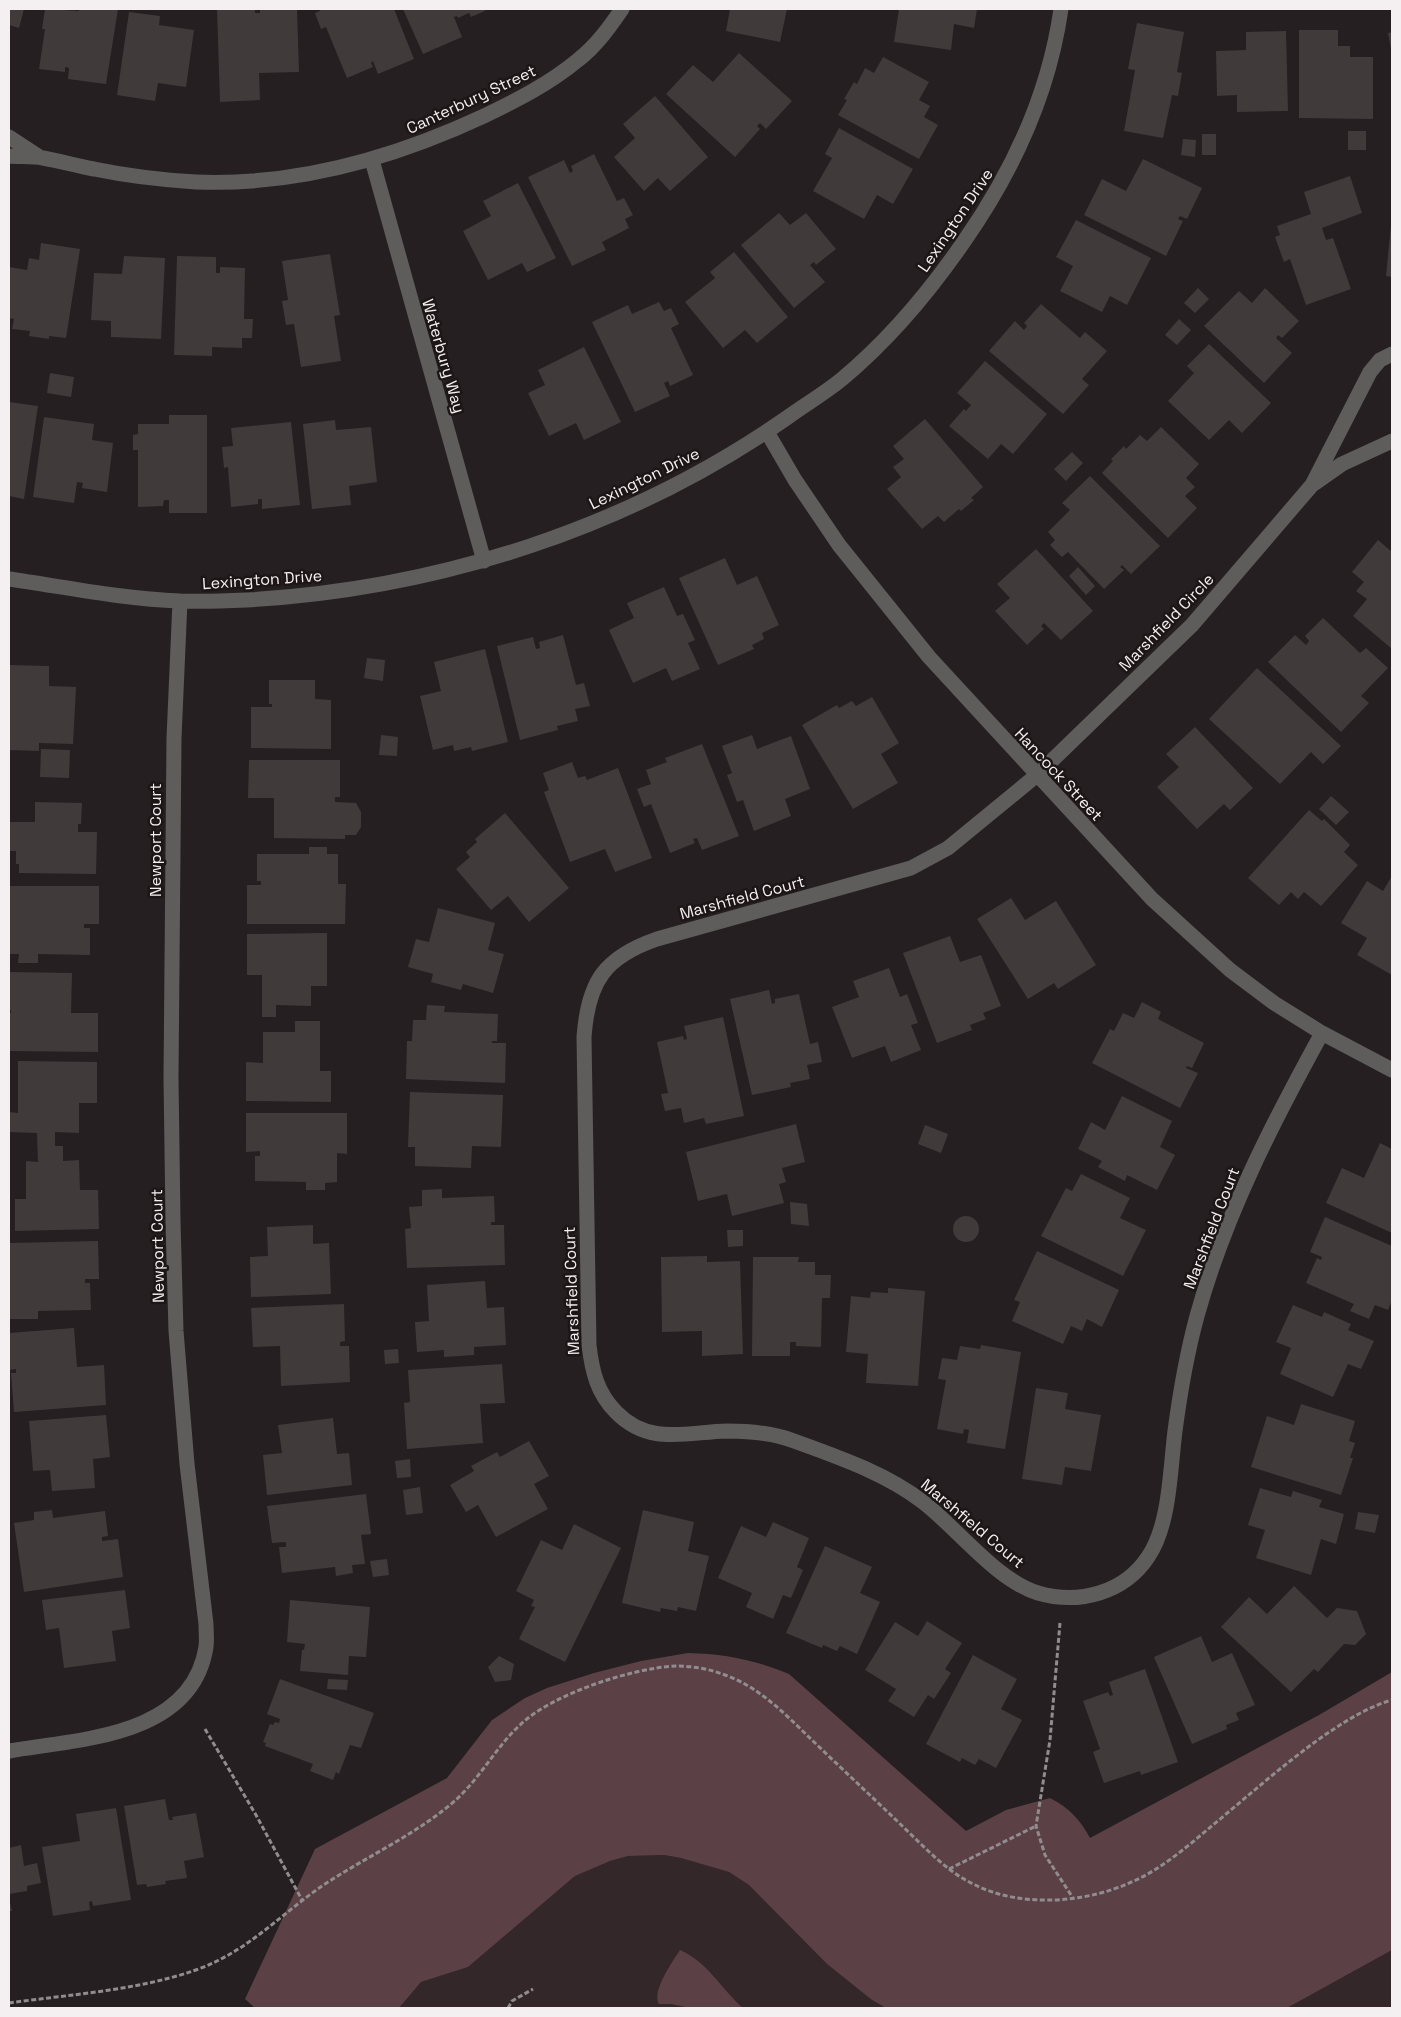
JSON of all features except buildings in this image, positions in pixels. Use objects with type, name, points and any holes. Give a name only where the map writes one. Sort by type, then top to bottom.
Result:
[{"type":"street","name":"Canterbury Street","points":[[9,156],[41,158],[147,178],[197,182],[242,182],[287,177],[372,160],[415,146],[463,126],[546,84],[579,60],[604,34],[622,9]]},
{"type":"street","name":"Lexington Drive","points":[[9,579],[180,601],[247,600],[327,592],[397,582],[484,561],[598,521],[667,490],[767,432],[842,379],[886,338],[919,303],[950,262],[1004,179],[1023,140],[1050,62],[1061,9]]},
{"type":"street","name":"Canterbury Street","points":[[9,138],[41,158]]},
{"type":"street","name":"Waterbury Way","points":[[372,160],[484,561]]},
{"type":"street","name":"Marshfield Circle","points":[[1037,775],[1192,625],[1312,485],[1370,372],[1380,360],[1392,354]]},
{"type":"street","name":"Hancock Street","points":[[767,432],[838,545],[928,657],[1128,874],[1193,937],[1237,975],[1274,1003],[1322,1033],[1392,1070]]},
{"type":"street","name":"Marshfield Circle","points":[[1312,485],[1342,464],[1392,441]]},
{"type":"street","name":"Newport Court","points":[[9,1751],[114,1734],[152,1719],[170,1708],[182,1697],[201,1666],[206,1646],[206,1624],[188,1464],[176,1332],[173,1221],[171,1078],[174,738],[180,601]]},
{"type":"street","name":"Marshfield Court","points":[[1037,775],[948,848],[911,868],[657,939],[636,946],[605,969],[588,1002],[584,1037],[589,1345],[591,1364],[600,1393],[610,1406],[631,1425],[645,1432],[661,1435],[724,1431],[768,1434],[787,1438],[823,1451],[859,1466],[906,1490],[939,1515],[991,1564],[1017,1584],[1035,1592],[1061,1597],[1090,1596],[1108,1591],[1123,1583],[1138,1571],[1149,1556],[1158,1538],[1165,1512],[1177,1417],[1190,1348],[1197,1317],[1216,1255],[1239,1196],[1279,1111],[1322,1033]]},
{"type":"path","points":[[1061,1597],[1060,1636],[1050,1740],[1036,1826],[1045,1855],[1073,1898]]},
{"type":"path","points":[[9,2003],[126,1987],[190,1972],[216,1962],[240,1948],[302,1900],[432,1818],[452,1803],[482,1772],[510,1734],[538,1711],[588,1687],[655,1669],[676,1666],[696,1667],[726,1675],[742,1682],[784,1713],[949,1869],[964,1880],[984,1890],[1028,1900],[1058,1901],[1112,1890],[1137,1880],[1165,1863],[1310,1745],[1362,1712],[1392,1700]]},
{"type":"path","points":[[205,1729],[256,1815],[302,1900]]},
{"type":"path","points":[[949,1869],[1036,1826]]},
{"type":"path","points":[[508,2008],[512,2001],[533,1989]]},
{"type":"shaded area","points":[[688,1653],[740,1659],[789,1674],[966,1831],[1006,1810],[1050,1798],[1073,1815],[1090,1838],[1319,1715],[1392,1672],[1392,1950],[1287,2008],[886,2008],[872,2000],[827,1964],[749,1885],[729,1872],[664,1855],[628,1856],[610,1861],[575,1876],[468,1967],[421,1982],[399,2008],[255,2008],[245,1999],[315,1849],[447,1778],[492,1720],[525,1698],[547,1688],[594,1673],[641,1661]]},
{"type":"shaded area","points":[[664,1855],[729,1872],[749,1885],[827,1964],[872,2000],[886,2008],[399,2008],[421,1982],[468,1967],[575,1876],[610,1861],[628,1856]]},
{"type":"shaded area","points":[[680,1950],[690,1955],[707,1969],[743,2008],[690,2008],[671,2004],[659,2004],[657,1999],[660,1985]]},
{"type":"shaded area","points":[[1392,1950],[1392,2008],[1287,2008]]}]
